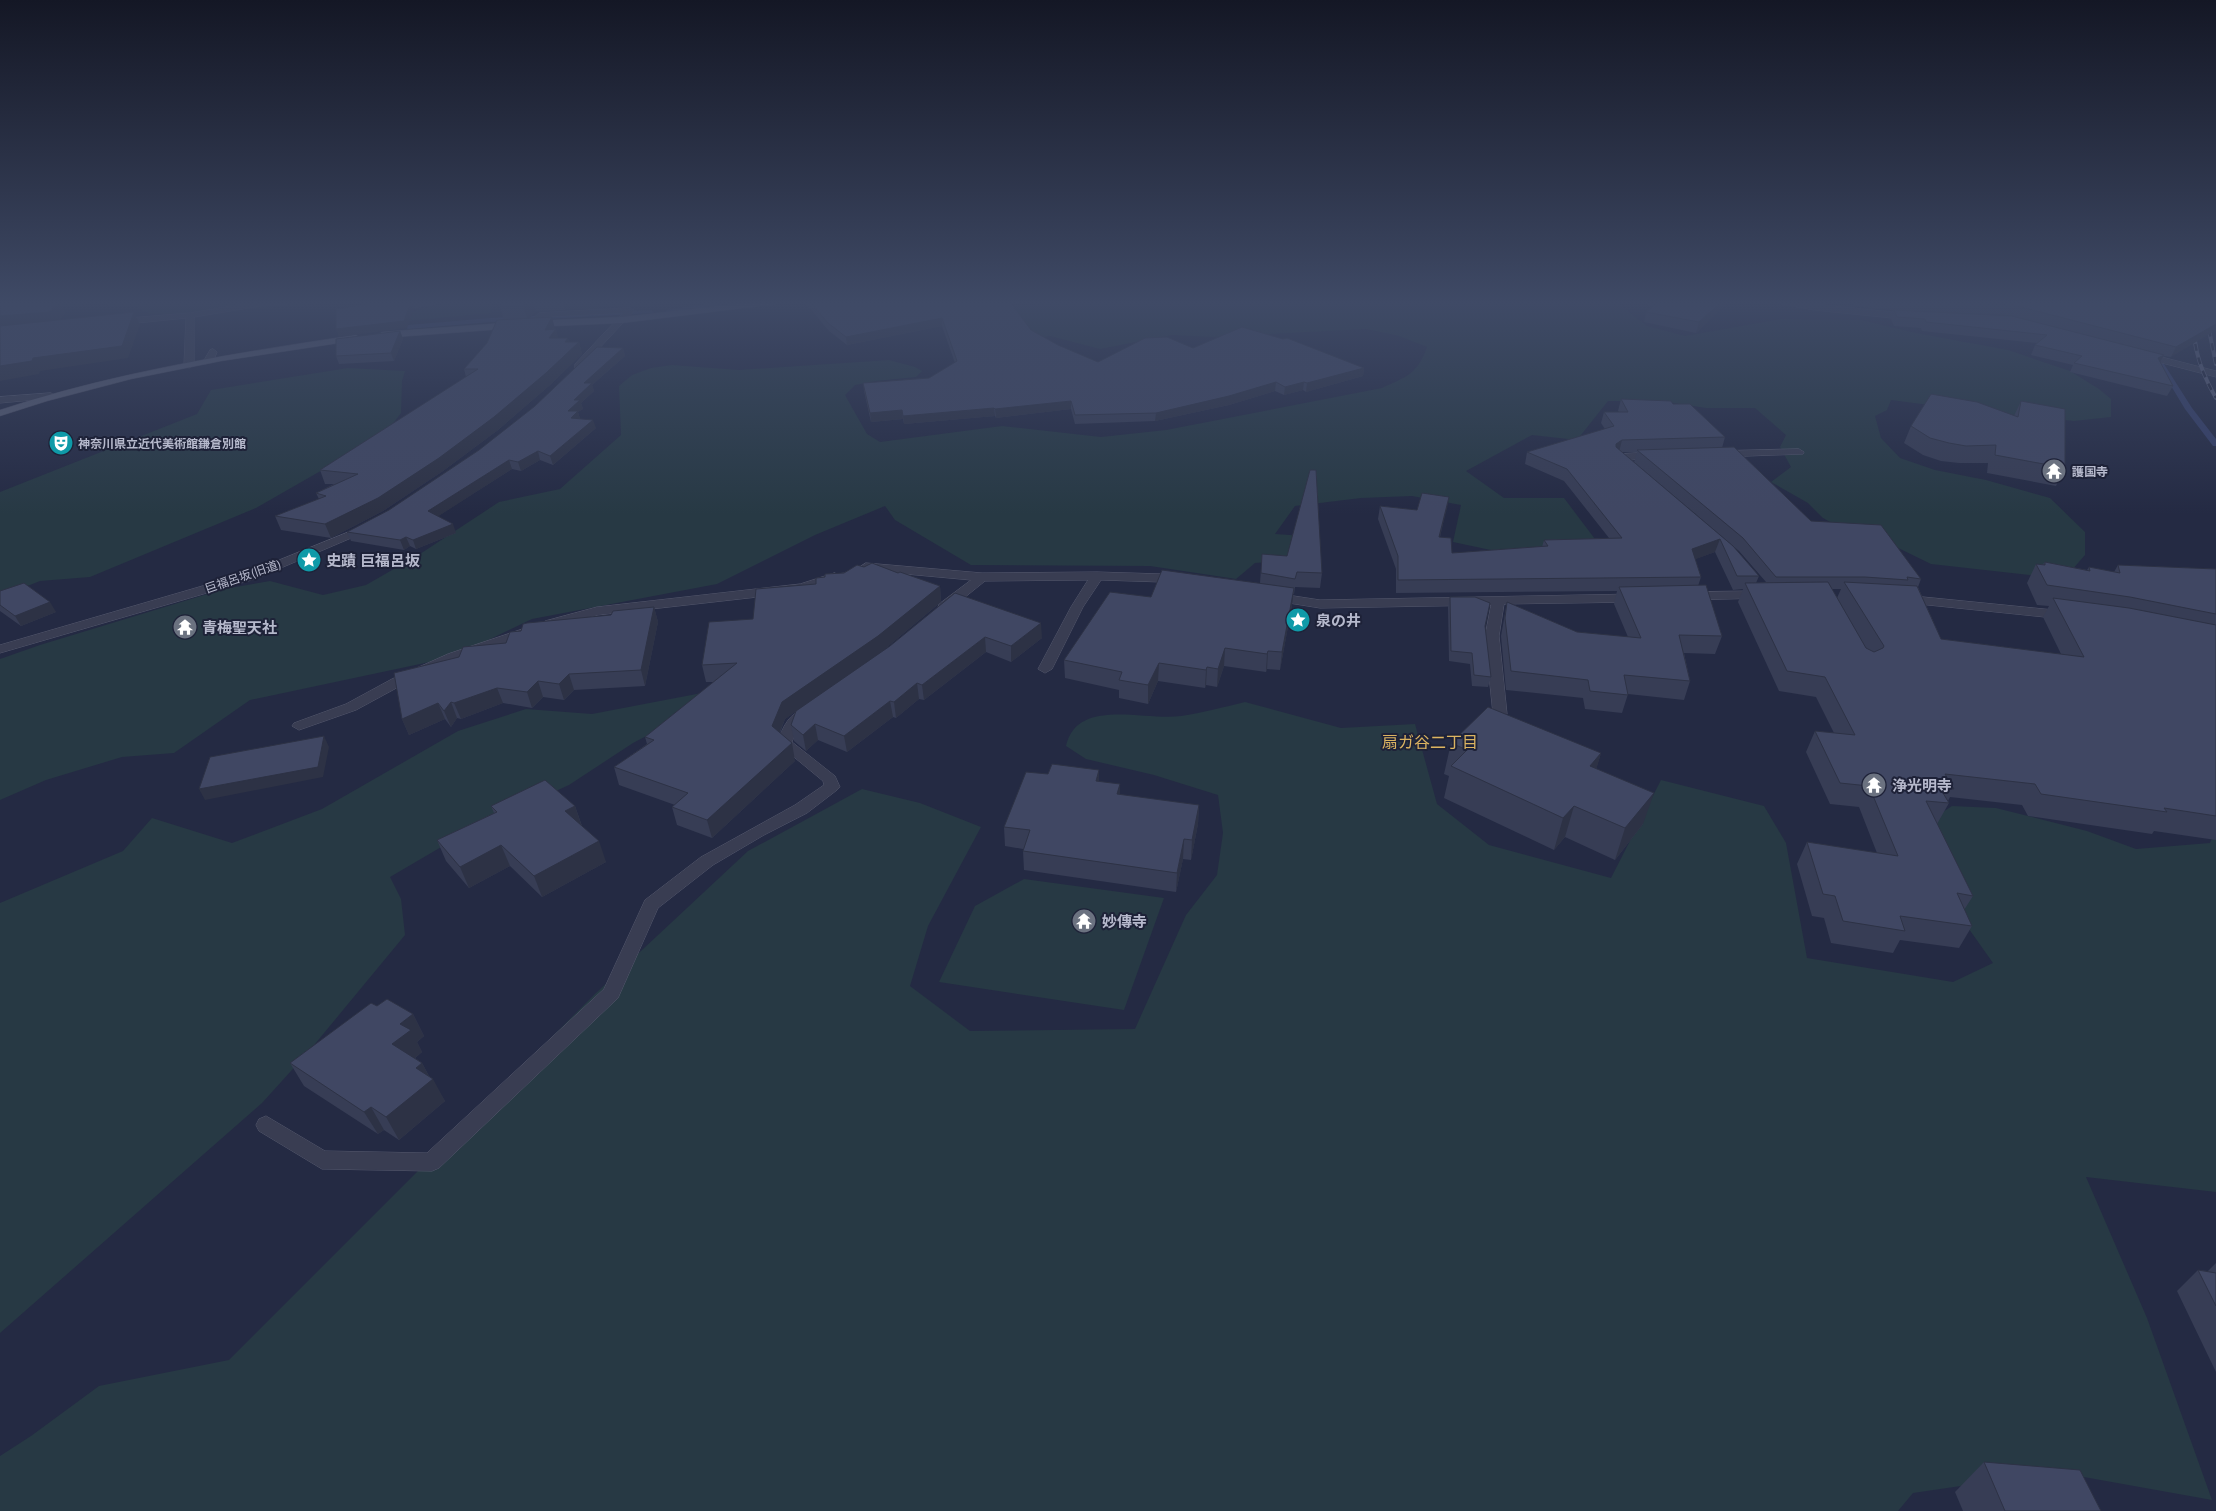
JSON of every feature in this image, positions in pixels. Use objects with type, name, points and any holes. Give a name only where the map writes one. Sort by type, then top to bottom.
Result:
[{"type":"main road","points":[[0,412],[52,396],[156,373]]},
{"type":"street","points":[[568,376],[571,373]]},
{"type":"street","points":[[0,400],[52,396]]},
{"type":"street","points":[[1705,454],[1799,452]]},
{"type":"street","points":[[1640,473],[1620,458],[1669,454]]},
{"type":"street","name":"巨福呂坂(旧道)","points":[[0,649],[251,576],[376,522]]},
{"type":"street","points":[[299,726],[351,707],[397,682],[453,657],[596,611],[802,588],[868,567],[982,577],[1097,576],[1162,578],[1190,583]]},
{"type":"street","points":[[1045,669],[1077,607],[1097,576]]},
{"type":"street","points":[[937,613],[982,577]]},
{"type":"street","points":[[1672,597],[1768,595],[1757,582]]},
{"type":"street","points":[[1264,595],[1320,604],[1652,597]]},
{"type":"street","points":[[1889,598],[2034,610],[2081,617]]},
{"type":"street","points":[[1498,600],[1492,636],[1500,714]]},
{"type":"street","points":[[266,1125],[322,1160],[432,1162],[611,992],[651,904],[707,861],[758,831],[801,809],[832,787],[830,779],[784,743],[791,724],[815,707]]},
{"type":"shaded area","points":[[320,373],[405,373],[402,381],[401,413],[379,442],[345,457],[256,508],[90,577],[40,581],[0,597],[0,492],[197,414],[211,390]]},
{"type":"shaded area","points":[[639,373],[920,373],[916,377],[855,385],[845,395],[867,434],[880,442],[1002,426],[1101,437],[1166,430],[1382,388],[1410,374],[2072,373],[2111,399],[2111,417],[2074,421],[1891,400],[1887,410],[1875,416],[1881,438],[1900,458],[1935,470],[1986,480],[2050,498],[2085,532],[2085,555],[2064,579],[1931,564],[1890,544],[1850,533],[1823,518],[1808,503],[1771,482],[1791,467],[1780,447],[1786,435],[1755,408],[1706,408],[1661,401],[1608,401],[1577,440],[1532,435],[1466,471],[1504,498],[1564,498],[1598,543],[1514,555],[1453,542],[1461,505],[1412,496],[1361,498],[1295,506],[1275,534],[1319,537],[1321,558],[1255,563],[1236,579],[1150,566],[971,565],[895,520],[885,506],[815,535],[717,584],[532,619],[453,657],[250,700],[174,753],[122,757],[46,780],[0,800],[0,659],[224,589],[270,581],[323,595],[366,585],[420,554],[499,502],[560,489],[621,435],[619,386],[632,375]]},
{"type":"shaded area","points":[[707,692],[709,703],[633,743],[569,785],[472,829],[390,877],[401,899],[405,935],[310,1050],[262,1103],[0,1333],[0,903],[123,851],[152,818],[232,843],[322,809],[458,731],[526,709],[592,714]]},
{"type":"shaded area","points":[[1245,702],[1341,728],[1415,724],[1437,804],[1489,845],[1611,878],[1661,780],[1764,806],[1786,843],[1807,958],[1953,982],[1993,963],[1964,922],[1931,820],[1952,806],[1996,808],[2087,831],[2136,849],[2210,843],[2214,833],[2216,833],[2216,1192],[2086,1177],[2147,1318],[2212,1500],[2056,1472],[1913,1493],[1898,1511],[0,1511],[0,1456],[31,1436],[99,1386],[229,1360],[596,993],[748,851],[862,789],[920,803],[981,827],[928,926],[910,986],[970,1031],[1135,1029],[1186,915],[1217,875],[1223,833],[1218,795],[1154,775],[1086,759],[1066,746],[1073,731],[1083,721],[1097,716],[1114,714],[1181,716]]},
{"type":"shaded area","points":[[1024,879],[1164,898],[1124,1010],[939,982],[975,906]]},
{"type":"building","points":[[473,373],[547,373],[494,417],[439,458],[378,498],[325,524],[275,516],[326,496],[316,493],[358,474],[320,470]]},
{"type":"building","points":[[570,373],[596,373],[584,383],[592,383],[574,400],[580,400],[568,411],[578,411],[571,418],[593,420],[550,456],[538,451],[518,462],[509,460],[428,511],[453,524],[413,540],[406,537],[400,540],[347,532],[389,510],[479,450],[535,406]]},
{"type":"building","points":[[938,373],[1347,373],[1285,387],[1276,382],[1229,396],[1156,413],[1075,415],[1071,401],[903,416],[902,410],[870,413],[863,383],[929,378]]},
{"type":"building","points":[[2115,373],[2166,373],[2173,386]]},
{"type":"building","points":[[1931,394],[1977,402],[2018,417],[2021,401],[2065,409],[2065,468],[1995,455],[1996,445],[1966,446],[1930,438],[1911,426]]},
{"type":"building","points":[[1621,399],[1671,401],[1673,404],[1690,404],[1725,437],[1622,440],[1616,444],[1616,447],[1733,546],[1759,576],[1737,576],[1720,539],[1692,549],[1701,577],[1398,580],[1398,556],[1380,506],[1417,510],[1422,493],[1449,497],[1439,537],[1451,538],[1452,553],[1548,546],[1544,540],[1622,538],[1567,469],[1527,452],[1614,426],[1604,412],[1628,412]]},
{"type":"building","points":[[1734,447],[1811,521],[1881,525],[1921,579],[1907,577],[1908,580],[1865,577],[1776,577],[1743,538],[1637,450]]},
{"type":"building","points":[[1310,470],[1316,470],[1322,573],[1297,572],[1295,579],[1261,573],[1262,554],[1287,556]]},
{"type":"building","points":[[2045,562],[2090,571],[2089,567],[2120,573],[2118,565],[2216,569],[2216,614],[2130,597],[2047,585],[2036,564],[2045,565]]},
{"type":"building","points":[[872,563],[940,586],[878,636],[782,702],[772,726],[792,743],[707,820],[672,807],[688,793],[614,767],[654,740],[645,737],[737,663],[702,665],[709,622],[753,619],[756,589],[816,584],[816,578],[825,577],[825,574],[844,573],[857,565],[864,567]]},
{"type":"building","points":[[1162,570],[1294,588],[1282,652],[1268,651],[1267,654],[1225,648],[1218,669],[1207,667],[1206,670],[1159,663],[1148,685],[1119,680],[1122,672],[1064,660],[1110,592],[1151,597]]},
{"type":"building","points":[[1828,582],[1866,648],[1874,652],[1884,646],[1844,582],[1917,586],[1941,639],[2084,657],[2053,598],[2129,608],[2216,625],[2216,816],[2164,808],[2167,812],[2041,794],[2035,784],[1945,774],[1954,789],[1940,788],[1949,803],[1926,801],[1973,896],[1957,893],[1972,926],[1900,916],[1905,931],[1843,921],[1835,896],[1823,894],[1807,842],[1898,856],[1869,786],[1840,783],[1815,731],[1855,735],[1825,677],[1787,671],[1745,583]]},
{"type":"building","points":[[24,583],[50,602],[15,616],[0,605],[0,591]]},
{"type":"building","points":[[1706,585],[1722,636],[1679,635],[1690,681],[1624,675],[1628,695],[1590,691],[1588,680],[1511,671],[1505,618],[1507,602],[1577,632],[1641,638],[1619,587]]},
{"type":"building","points":[[955,593],[1041,623],[1011,646],[985,637],[922,685],[917,683],[894,702],[890,701],[844,736],[815,724],[803,735],[791,725],[796,711],[890,646]]},
{"type":"building","points":[[1450,597],[1475,597],[1490,603],[1485,626],[1491,677],[1474,675],[1472,653],[1451,651]]},
{"type":"building","points":[[654,607],[641,670],[569,674],[559,684],[538,681],[527,692],[497,688],[454,703],[451,702],[444,711],[438,703],[402,719],[394,673],[459,657],[463,647],[506,643],[510,632],[521,631],[523,624],[611,615],[613,611]]},
{"type":"building","points":[[1488,707],[1601,753],[1590,766],[1654,793],[1625,828],[1574,806],[1563,818],[1451,766],[1467,750],[1451,743]]},
{"type":"building","points":[[324,736],[318,767],[199,789],[210,757]]},
{"type":"building","points":[[1052,764],[1099,770],[1096,781],[1120,784],[1117,794],[1199,805],[1192,840],[1184,839],[1177,873],[1023,851],[1030,830],[1004,827],[1026,772],[1048,774]]},
{"type":"building","points":[[545,780],[575,806],[565,811],[599,841],[534,876],[501,845],[460,867],[437,840],[497,812],[491,806]]},
{"type":"building","points":[[387,999],[413,1014],[400,1024],[411,1030],[392,1044],[422,1063],[416,1068],[433,1079],[386,1117],[371,1107],[364,1112],[290,1063],[371,1003],[377,1006]]},
{"type":"building","points":[[2198,1270],[2216,1273],[2216,1306]]},
{"type":"building","points":[[1984,1462],[2080,1470],[2101,1511],[2005,1511]]},
{"type":"waterway","points":[[2167,373],[2189,409],[2216,444]]},
{"type":"railway","points":[[2203,373],[2216,398]]},
{"type":"place","name":"神奈川県立近代美術館鎌倉別館","points":[[61,443]]},
{"type":"place","name":"護国寺","points":[[2054,471]]},
{"type":"place","name":"史蹟 巨福呂坂","points":[[309,560]]},
{"type":"place","name":"泉の井","points":[[1298,620]]},
{"type":"place","name":"青梅聖天社","points":[[185,627]]},
{"type":"place","name":"浄光明寺","points":[[1874,785]]},
{"type":"place","name":"妙傳寺","points":[[1084,921]]},
{"type":"district","name":"扇ガ谷二丁目","points":[[1430,742]]}]
